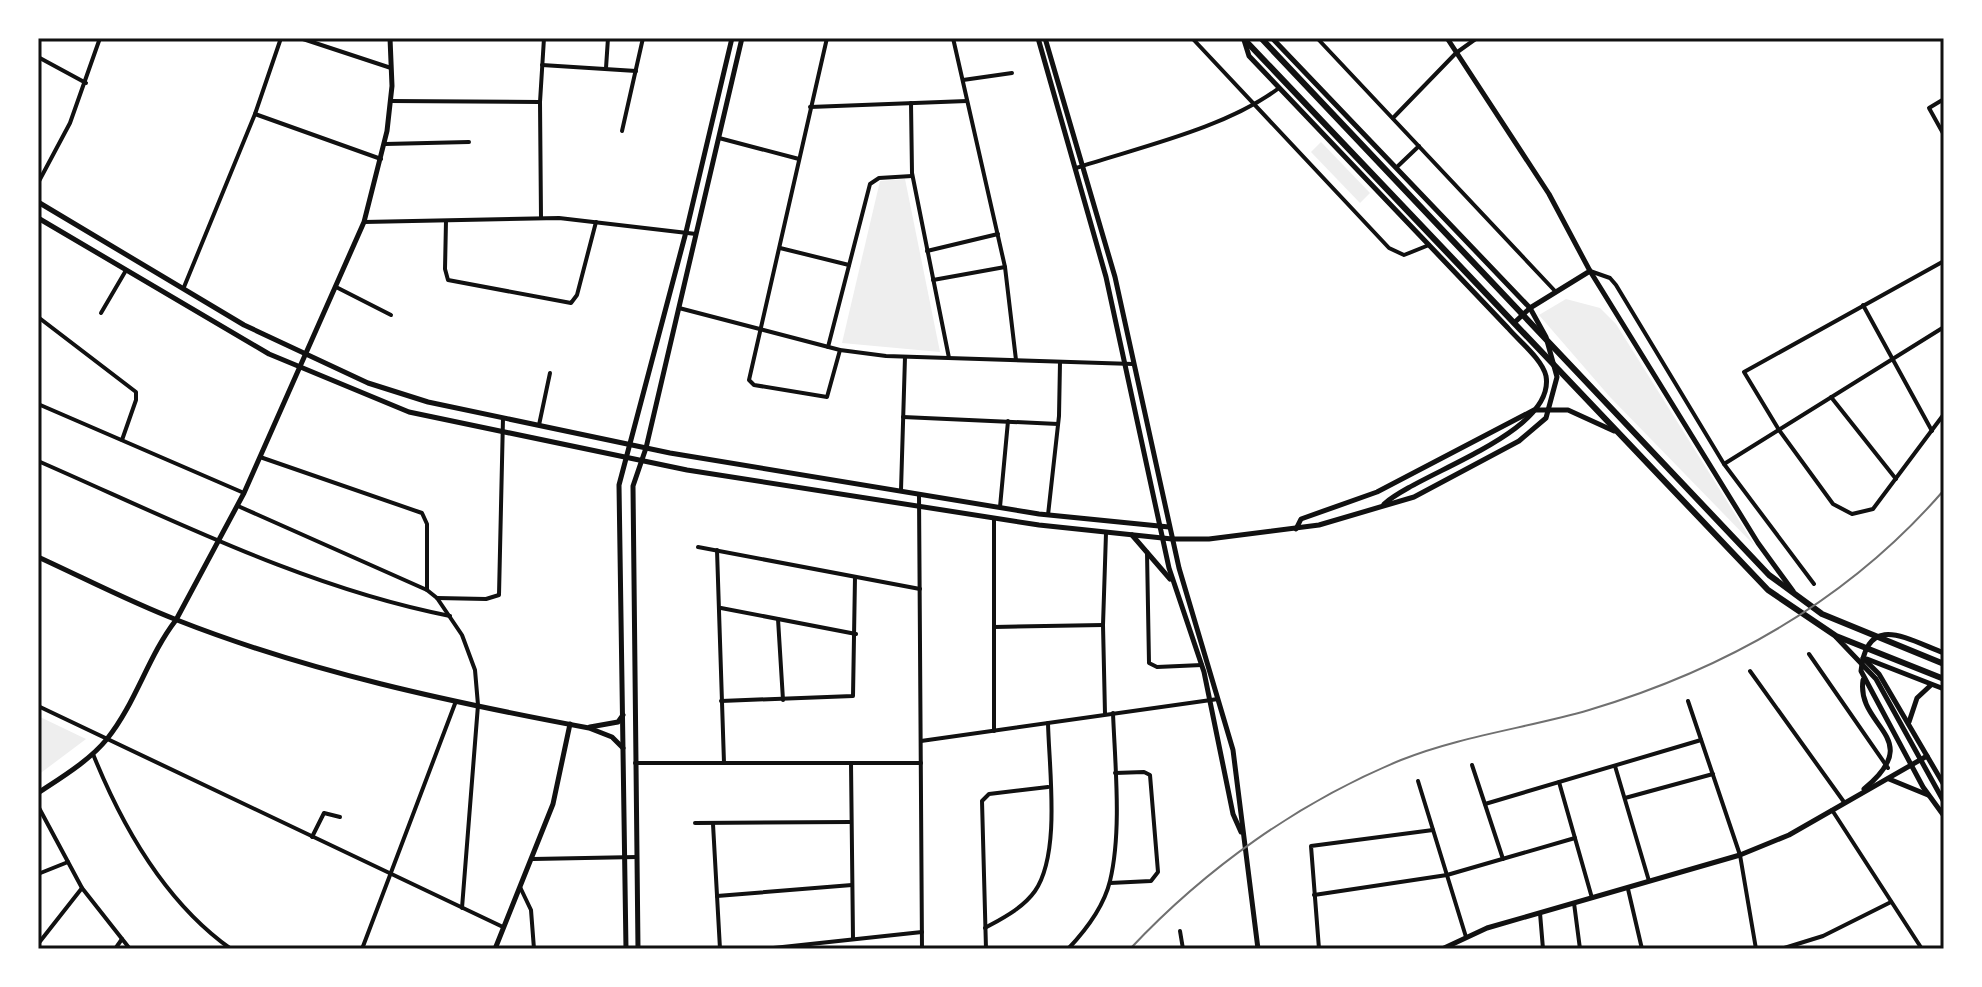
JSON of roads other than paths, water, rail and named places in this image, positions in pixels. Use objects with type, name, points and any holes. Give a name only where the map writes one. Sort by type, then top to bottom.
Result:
[{"type":"highway","points":[[1244,39],[1768,590],[1836,636],[1944,679]]},
{"type":"highway","points":[[1266,39],[1769,575],[1822,614],[1944,664]]},
{"type":"street","points":[[38,183],[70,123],[100,38]]},
{"type":"street","points":[[184,287],[255,114],[281,38]]},
{"type":"street","points":[[300,38],[391,68]]},
{"type":"street","points":[[38,793],[107,739],[238,506],[364,222],[385,144],[390,101],[390,38]]},
{"type":"street","points":[[541,218],[540,102],[544,38]]},
{"type":"street","points":[[606,68],[608,38]]},
{"type":"street","points":[[622,131],[643,38]]},
{"type":"street","points":[[626,949],[619,485],[686,232],[732,38]]},
{"type":"street","points":[[638,949],[633,486],[646,448],[742,38]]},
{"type":"street","points":[[827,38],[749,377],[754,385],[827,397],[840,350]]},
{"type":"street","points":[[953,38],[1005,267],[1016,360]]},
{"type":"street","points":[[1038,38],[1076,168],[1124,363],[1159,526],[1174,583],[1202,665],[1233,814],[1241,833]]},
{"type":"street","points":[[1045,38],[1115,277],[1169,527],[1233,750],[1242,814],[1241,833],[1258,949]]},
{"type":"street","points":[[1192,38],[1395,253],[1404,255],[1429,245]]},
{"type":"street","points":[[1317,38],[1555,291]]},
{"type":"street","points":[[1447,38],[1549,194],[1590,271],[1621,316],[1758,543],[1796,595]]},
{"type":"street","points":[[1393,118],[1456,53],[1477,38]]},
{"type":"street","points":[[1244,39],[1249,56],[1508,328],[1542,367],[1546,376],[1545,388],[1530,419],[1513,432],[1397,492],[1384,505]]},
{"type":"street","points":[[38,218],[125,272],[301,368],[409,412],[640,461],[919,507],[1106,533],[1209,539],[1295,530],[1414,497],[1519,441],[1546,418],[1557,377],[1546,337],[1530,308],[1398,166],[1266,39]]},
{"type":"street","points":[[38,57],[86,83]]},
{"type":"street","points":[[542,65],[636,71]]},
{"type":"street","points":[[963,80],[1012,73]]},
{"type":"street","points":[[1076,168],[1252,105],[1279,88]]},
{"type":"street","points":[[1943,131],[1929,108],[1944,99]]},
{"type":"street","points":[[390,101],[540,102]]},
{"type":"street","points":[[809,107],[967,101]]},
{"type":"street","points":[[911,103],[912,176],[949,358]]},
{"type":"street","points":[[255,114],[381,160]]},
{"type":"street","points":[[719,138],[799,159]]},
{"type":"street","points":[[385,144],[469,142]]},
{"type":"street","points":[[1398,166],[1419,146]]},
{"type":"street","points":[[828,347],[870,184],[879,178],[912,176]]},
{"type":"street","points":[[38,202],[184,287],[227,316],[368,383],[428,402],[646,448],[1048,515],[1169,527]]},
{"type":"street","points":[[364,222],[541,218],[696,234]]},
{"type":"street","points":[[446,221],[445,269],[448,280],[571,303],[577,295],[596,222]]},
{"type":"street","points":[[927,251],[998,234]]},
{"type":"street","points":[[780,248],[849,265]]},
{"type":"street","points":[[1944,261],[1744,372],[1779,430],[1833,504],[1842,511],[1863,514],[1873,509],[1944,414]]},
{"type":"street","points":[[933,280],[1005,267]]},
{"type":"street","points":[[1508,328],[1530,308],[1590,271],[1610,278],[1724,464],[1814,584]]},
{"type":"street","points":[[101,313],[125,272]]},
{"type":"street","points":[[336,287],[391,315]]},
{"type":"street","points":[[1863,305],[1932,431]]},
{"type":"street","points":[[679,308],[840,350],[905,356],[1133,364]]},
{"type":"street","points":[[38,317],[136,392],[122,440]]},
{"type":"street","points":[[1724,464],[1944,327]]},
{"type":"street","points":[[901,490],[905,356]]},
{"type":"street","points":[[1048,515],[1058,424],[1060,362]]},
{"type":"street","points":[[539,425],[550,373]]},
{"type":"street","points":[[1831,397],[1896,479]]},
{"type":"street","points":[[38,404],[244,493]]},
{"type":"street","points":[[1295,530],[1301,519],[1377,492],[1534,410],[1568,410],[1619,432]]},
{"type":"street","points":[[903,417],[1058,424]]},
{"type":"street","points":[[437,598],[486,599],[499,595],[503,418]]},
{"type":"street","points":[[1000,507],[1008,421]]},
{"type":"street","points":[[260,457],[422,513],[427,524],[427,590]]},
{"type":"street","points":[[38,461],[219,540],[365,596],[450,616]]},
{"type":"street","points":[[919,494],[922,949]]},
{"type":"street","points":[[238,506],[427,590],[450,616],[471,655],[478,705],[462,908]]},
{"type":"street","points":[[994,518],[994,731]]},
{"type":"street","points":[[1105,714],[1103,625],[1106,533]]},
{"type":"street","points":[[1132,535],[1174,583]]},
{"type":"street","points":[[698,547],[920,589]]},
{"type":"street","points":[[717,550],[724,763]]},
{"type":"street","points":[[1147,552],[1149,663],[1157,667],[1202,665]]},
{"type":"street","points":[[38,557],[176,620],[352,675],[456,701],[589,728],[612,737],[624,748]]},
{"type":"street","points":[[721,701],[853,696],[855,577]]},
{"type":"street","points":[[720,607],[856,634]]},
{"type":"street","points":[[778,619],[783,700]]},
{"type":"street","points":[[994,627],[1103,625]]},
{"type":"street","points":[[1854,797],[1888,768],[1890,752],[1863,693],[1862,657],[1868,643],[1877,635],[1887,633],[1944,653]]},
{"type":"street","points":[[1836,636],[1876,679],[1944,802]]},
{"type":"street","points":[[1809,654],[1888,768]]},
{"type":"street","points":[[1862,657],[1944,689]]},
{"type":"street","points":[[1862,657],[1879,674],[1944,785]]},
{"type":"street","points":[[1750,671],[1844,802]]},
{"type":"street","points":[[1864,679],[1911,766],[1944,816]]},
{"type":"street","points":[[1908,725],[1917,698],[1932,685]]},
{"type":"street","points":[[921,741],[1218,699]]},
{"type":"street","points":[[362,949],[456,701]]},
{"type":"street","points":[[1688,701],[1740,855],[1756,949]]},
{"type":"street","points":[[38,706],[503,927]]},
{"type":"street","points":[[1068,949],[1090,924],[1110,883],[1115,773],[1113,713]]},
{"type":"street","points":[[589,728],[618,722],[623,715]]},
{"type":"street","points":[[985,928],[1035,892],[1045,871],[1050,848],[1048,723]]},
{"type":"street","points":[[495,949],[533,859],[560,779],[570,724]]},
{"type":"street","points":[[1485,804],[1701,740]]},
{"type":"street","points":[[93,753],[110,795],[138,844],[184,907],[231,949]]},
{"type":"street","points":[[1442,949],[1466,937],[1540,913],[1740,855],[1789,835],[1927,756]]},
{"type":"street","points":[[635,763],[921,763]]},
{"type":"street","points":[[851,763],[853,939]]},
{"type":"street","points":[[1472,765],[1503,859]]},
{"type":"street","points":[[1615,766],[1649,881]]},
{"type":"street","points":[[1110,883],[1151,881],[1158,872],[1150,775],[1115,773]]},
{"type":"street","points":[[1625,798],[1713,774]]},
{"type":"street","points":[[1888,779],[1929,796]]},
{"type":"street","points":[[1418,781],[1466,937]]},
{"type":"street","points":[[1559,782],[1592,898]]},
{"type":"street","points":[[986,949],[982,801],[989,794],[1049,787]]},
{"type":"street","points":[[38,806],[82,888],[130,949]]},
{"type":"street","points":[[1831,809],[1922,949]]},
{"type":"street","points":[[312,837],[324,813],[340,817]]},
{"type":"street","points":[[713,822],[720,949]]},
{"type":"street","points":[[695,823],[851,822]]},
{"type":"street","points":[[1319,949],[1311,846],[1433,830]]},
{"type":"street","points":[[1314,895],[1447,875],[1575,838]]},
{"type":"street","points":[[533,859],[637,857]]},
{"type":"street","points":[[38,874],[68,862]]},
{"type":"street","points":[[717,896],[852,885]]},
{"type":"street","points":[[520,887],[531,910],[534,949]]},
{"type":"street","points":[[38,944],[82,888]]},
{"type":"street","points":[[1628,889],[1642,949]]},
{"type":"street","points":[[1781,949],[1823,936],[1891,902]]},
{"type":"street","points":[[1574,903],[1580,949]]},
{"type":"street","points":[[1540,913],[1543,949]]},
{"type":"street","points":[[1180,931],[1183,949]]},
{"type":"street","points":[[764,949],[922,932]]},
{"type":"street","points":[[115,949],[122,939]]},
{"type":"railway","points":[[1130,949],[1159,919],[1222,865],[1290,817],[1363,777],[1447,745],[1589,710],[1640,693],[1689,674],[1783,626],[1868,565],[1944,490]]}]
